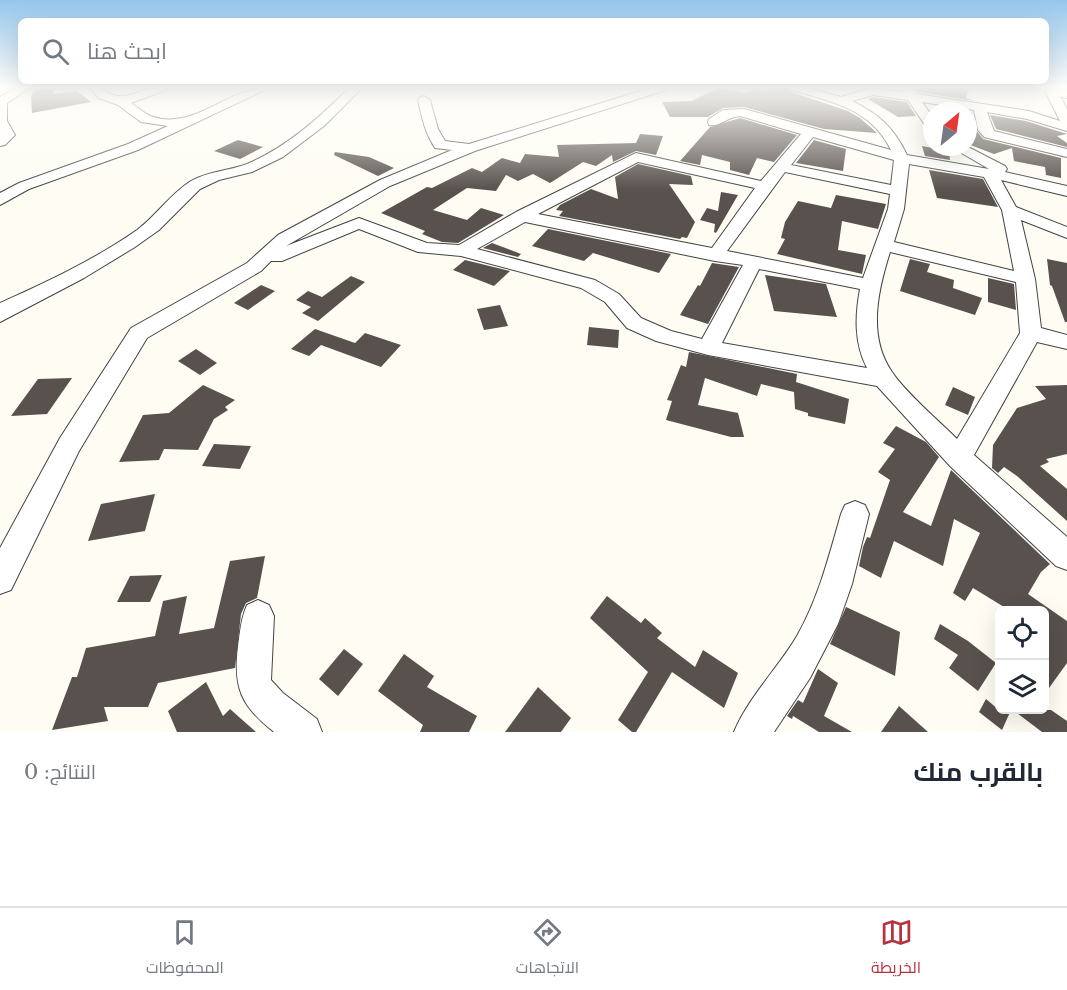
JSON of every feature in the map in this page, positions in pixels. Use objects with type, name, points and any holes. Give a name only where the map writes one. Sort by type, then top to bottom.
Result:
[{"type":"street","points":[[0,142],[8,135],[2,122]]},
{"type":"street","points":[[169,122],[183,124]]},
{"type":"street","points":[[0,200],[24,186],[133,147],[187,122]]},
{"type":"street","points":[[0,315],[5,309],[100,262],[147,231],[180,197],[203,181],[248,168],[299,141],[322,122]]},
{"type":"street","points":[[429,122],[440,145],[470,148]]},
{"type":"street","points":[[254,267],[284,239],[385,183],[470,148],[553,122]]},
{"type":"street","points":[[773,122],[902,158],[1020,179],[1067,191]]},
{"type":"street","points":[[881,122],[902,158],[896,209],[870,285],[867,333],[873,358],[884,379],[959,458],[1067,556]]},
{"type":"street","points":[[983,122],[985,130],[989,134],[1067,153]]},
{"type":"street","points":[[1052,122],[1067,127]]},
{"type":"street","points":[[715,256],[765,186],[809,133]]},
{"type":"street","points":[[975,156],[1020,179]]},
{"type":"street","points":[[462,251],[522,216],[636,157],[765,186]]},
{"type":"street","points":[[782,167],[899,191]]},
{"type":"street","points":[[959,458],[1031,333],[1025,279],[1010,210],[990,174]]},
{"type":"street","points":[[1010,210],[1067,232]]},
{"type":"street","points":[[522,216],[870,285]]},
{"type":"street","points":[[0,579],[69,446],[139,333],[254,267],[359,223],[424,248],[462,251],[597,288],[612,298],[634,323],[664,336],[708,348],[884,379]]},
{"type":"street","points":[[885,245],[1025,279]]},
{"type":"street","points":[[708,348],[753,263]]},
{"type":"street","points":[[1031,333],[1067,342]]},
{"type":"street","points":[[752,732],[771,707],[814,634],[833,595],[855,514]]},
{"type":"street","points":[[258,616],[253,659],[254,687],[269,704],[304,732]]},
{"type":"building","points":[[726,122],[754,122],[797,135],[774,162],[757,158],[749,175],[730,170],[730,162],[702,155],[700,165],[680,161],[710,127]]},
{"type":"building","points":[[799,122],[865,122],[877,133],[824,129]]},
{"type":"building","points":[[993,122],[1030,122],[1067,134],[1057,136],[1067,143],[1067,147],[996,129]]},
{"type":"building","points":[[977,131],[983,139],[1061,158],[1061,178],[1046,175],[1045,167],[1014,161],[1012,148],[994,154],[977,147]]},
{"type":"building","points":[[640,134],[663,136],[656,155],[636,151],[613,162],[612,155],[596,166],[583,162],[550,183],[533,174],[518,181],[506,175],[496,191],[467,188],[433,210],[467,220],[481,208],[504,215],[458,243],[442,242],[422,234],[425,231],[381,213],[427,187],[432,188],[472,168],[482,172],[502,158],[520,163],[525,154],[559,157],[557,145],[636,143]]},
{"type":"building","points":[[238,140],[263,147],[240,159],[214,151]]},
{"type":"building","points":[[814,140],[846,149],[843,171],[796,163]]},
{"type":"building","points":[[335,152],[369,157],[394,168],[378,176],[334,155]]},
{"type":"building","points":[[925,156],[950,156],[950,160]]},
{"type":"building","points":[[638,164],[691,176],[693,185],[669,184],[695,222],[687,238],[680,239],[559,216],[563,211],[556,210],[560,205],[591,189],[618,199],[615,177]]},
{"type":"building","points":[[929,170],[983,179],[998,207],[937,198]]},
{"type":"building","points":[[721,192],[738,195],[716,233],[714,232],[715,224],[700,220],[707,208],[718,211]]},
{"type":"building","points":[[836,195],[886,204],[878,229],[842,221],[838,250],[866,255],[862,274],[777,254],[785,239],[781,238],[785,222],[798,201],[831,208]]},
{"type":"building","points":[[548,229],[671,254],[659,273],[593,253],[584,261],[532,246]]},
{"type":"building","points":[[492,243],[521,254],[518,257],[483,248]]},
{"type":"building","points":[[910,259],[930,264],[927,272],[954,280],[953,288],[982,298],[975,315],[900,291]]},
{"type":"building","points":[[1047,259],[1067,263],[1067,322],[1065,322],[1050,285]]},
{"type":"building","points":[[465,260],[510,271],[494,286],[453,270]]},
{"type":"building","points":[[712,263],[739,267],[708,324],[680,315],[698,285],[700,286]]},
{"type":"building","points":[[765,275],[826,284],[837,317],[774,311]]},
{"type":"building","points":[[351,276],[365,282],[318,321],[302,313],[311,307],[296,300],[308,291],[322,297]]},
{"type":"building","points":[[988,278],[1014,284],[1016,310],[988,302]]},
{"type":"building","points":[[261,285],[275,291],[248,310],[234,303]]},
{"type":"building","points":[[500,305],[508,326],[484,330],[477,309]]},
{"type":"building","points":[[589,327],[619,330],[618,348],[587,345]]},
{"type":"building","points":[[315,329],[355,343],[365,333],[401,345],[381,367],[321,345],[309,356],[291,349]]},
{"type":"building","points":[[196,349],[217,363],[200,375],[178,361]]},
{"type":"building","points":[[689,352],[797,374],[796,382],[849,399],[845,424],[808,416],[808,413],[795,409],[794,392],[761,384],[757,396],[705,378],[698,405],[738,413],[744,437],[731,437],[666,420],[672,401],[667,400],[681,365],[686,367]]},
{"type":"building","points":[[72,378],[47,414],[11,416],[38,379]]},
{"type":"building","points":[[203,385],[235,400],[225,407],[228,410],[214,419],[198,450],[164,449],[159,460],[119,462],[143,415],[169,413]]},
{"type":"building","points":[[1067,385],[1067,454],[1046,459],[1049,462],[1040,466],[1067,489],[1067,521],[1017,476],[1004,467],[998,473],[992,468],[993,445],[1017,408],[1046,399],[1035,386]]},
{"type":"building","points":[[953,387],[975,397],[968,415],[945,405]]},
{"type":"building","points":[[896,426],[926,442],[939,457],[903,512],[931,526],[951,470],[1050,564],[1041,572],[1028,594],[1045,606],[1002,606],[973,588],[965,601],[953,593],[980,533],[954,519],[943,566],[894,541],[881,578],[859,566],[863,547],[867,537],[870,538],[890,480],[878,472],[895,449],[883,443]]},
{"type":"building","points":[[214,444],[251,446],[240,469],[202,466]]},
{"type":"building","points":[[155,494],[145,531],[88,541],[101,504]]},
{"type":"building","points":[[265,556],[257,598],[246,603],[241,614],[235,668],[158,683],[148,707],[104,707],[108,721],[52,730],[72,677],[77,677],[86,648],[155,636],[163,601],[187,596],[179,634],[214,628],[230,561]]},
{"type":"building","points":[[162,575],[150,602],[117,602],[130,576]]},
{"type":"building","points":[[607,596],[641,623],[645,618],[662,633],[657,638],[695,667],[703,650],[738,673],[724,708],[672,672],[636,732],[632,732],[618,720],[648,672],[590,618]]},
{"type":"building","points":[[846,607],[900,632],[895,676],[830,644]]},
{"type":"building","points":[[1049,609],[1067,621],[1067,663],[1049,688]]},
{"type":"building","points":[[940,624],[968,641],[995,662],[978,691],[949,668],[958,655],[934,639]]},
{"type":"building","points":[[344,649],[363,664],[338,696],[319,679]]},
{"type":"building","points":[[404,654],[434,676],[427,687],[477,716],[469,732],[420,732],[423,725],[378,691]]},
{"type":"building","points":[[818,669],[838,683],[824,716],[852,732],[819,732],[793,716],[792,719],[787,716],[798,700],[803,703]]},
{"type":"building","points":[[206,682],[223,716],[230,709],[256,732],[177,732],[168,711]]},
{"type":"building","points":[[538,687],[571,718],[561,732],[505,732]]},
{"type":"building","points":[[986,699],[995,707],[995,714],[1009,714],[1002,730],[979,712]]},
{"type":"building","points":[[899,706],[928,732],[881,732]]},
{"type":"building","points":[[1051,710],[1067,721],[1067,732],[1042,732],[1018,714],[1049,714]]}]
